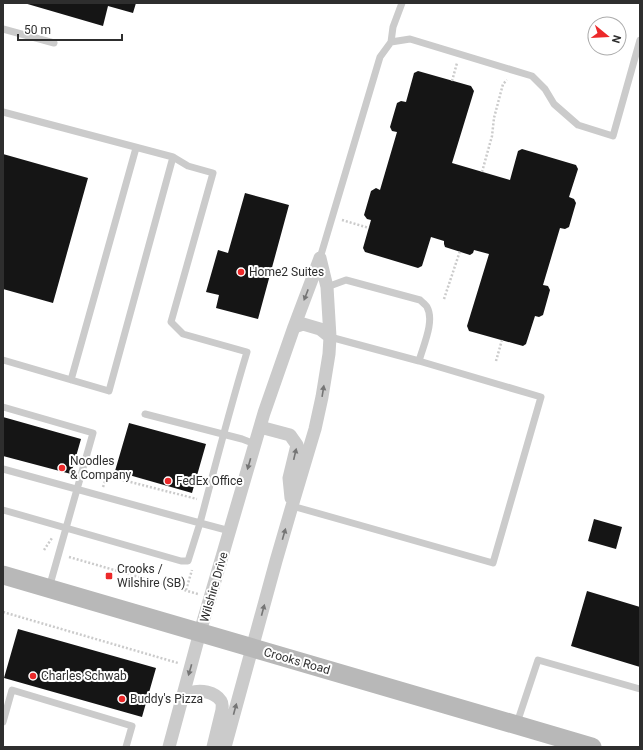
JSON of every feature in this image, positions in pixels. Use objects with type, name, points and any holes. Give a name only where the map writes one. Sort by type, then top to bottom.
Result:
[{"type":"main road","name":"Crooks Road","points":[[3,575],[592,747]]},
{"type":"street","points":[[225,747],[292,506],[315,430],[322,397],[329,354],[330,336],[328,287],[320,258]]},
{"type":"street","name":"Wilshire Drive","points":[[169,747],[200,632],[260,427],[294,326],[320,258]]},
{"type":"street","points":[[294,326],[303,324],[320,329],[330,336]]},
{"type":"street","points":[[260,427],[290,435],[297,445],[289,478],[292,506]]},
{"type":"street","points":[[181,701],[191,692],[197,691],[213,694],[221,701],[222,710],[213,747]]},
{"type":"lane","points":[[320,258],[380,57],[391,42],[393,27],[402,3]]},
{"type":"lane","points":[[3,29],[54,43]]},
{"type":"lane","points":[[391,42],[410,39],[532,76],[545,89],[554,104],[578,125],[613,136],[640,40]]},
{"type":"lane","points":[[3,112],[173,158],[188,166],[214,173],[171,322],[183,334],[247,352],[232,401],[200,523],[188,561],[181,561],[3,510]]},
{"type":"lane","points":[[71,380],[136,148]]},
{"type":"lane","points":[[3,360],[109,391],[173,158]]},
{"type":"lane","points":[[328,287],[346,280],[420,300],[427,307],[430,316],[430,324],[419,360]]},
{"type":"lane","points":[[292,506],[493,563],[541,397],[419,360],[330,336]]},
{"type":"lane","points":[[3,407],[93,433],[49,588]]},
{"type":"lane","points":[[144,414],[242,439],[255,444]]},
{"type":"lane","points":[[3,469],[230,531]]},
{"type":"lane","points":[[517,726],[538,660],[640,689]]},
{"type":"lane","points":[[3,722],[12,690],[132,726],[126,747]]},
{"type":"path","points":[[452,81],[458,61]]},
{"type":"path","points":[[482,172],[492,136],[494,118],[503,84],[507,80]]},
{"type":"path","points":[[342,220],[369,228]]},
{"type":"path","points":[[444,299],[460,251]]},
{"type":"path","points":[[496,361],[502,340]]},
{"type":"path","points":[[96,485],[104,487],[107,476],[199,500]]},
{"type":"path","points":[[44,550],[55,532]]},
{"type":"path","points":[[58,554],[202,595]]},
{"type":"path","points":[[186,590],[192,569]]},
{"type":"path","points":[[3,612],[182,664]]},
{"type":"building","points":[[24,3],[136,3],[133,13],[108,6],[103,26]]},
{"type":"building","points":[[418,71],[471,86],[474,91],[452,163],[510,180],[518,151],[522,149],[576,165],[578,169],[569,197],[574,199],[576,203],[569,227],[565,229],[560,228],[543,285],[548,286],[550,290],[543,315],[539,317],[535,316],[526,344],[523,346],[469,331],[467,326],[489,254],[474,250],[470,255],[445,247],[444,241],[431,237],[422,266],[418,268],[365,252],[363,248],[371,220],[367,219],[364,215],[371,191],[376,188],[380,190],[397,132],[392,131],[390,127],[397,103],[401,101],[406,102],[414,73]]},
{"type":"building","points":[[3,154],[88,178],[53,303],[3,289]]},
{"type":"building","name":"Home2 Suites","points":[[245,193],[289,205],[258,319],[216,308],[219,295],[206,292],[218,250],[228,253]]},
{"type":"building","points":[[3,417],[81,439],[71,474],[3,456]]},
{"type":"building","points":[[129,423],[206,444],[192,493],[115,471]]},
{"type":"building","points":[[594,519],[622,527],[616,549],[588,541]]},
{"type":"building","points":[[587,591],[640,607],[640,667],[571,646]]},
{"type":"building","points":[[18,629],[156,668],[142,717],[4,678]]},
{"type":"place","name":"Home2 Suites","points":[[241,272]]},
{"type":"place","name":"Noodles & Company","points":[[62,468]]},
{"type":"place","name":"FedEx Office","points":[[168,481]]},
{"type":"place","name":"Crooks / Wilshire (SB)","points":[[109,576]]},
{"type":"place","name":"Charles Schwab","points":[[33,676]]},
{"type":"place","name":"Buddy's Pizza","points":[[122,699]]}]
